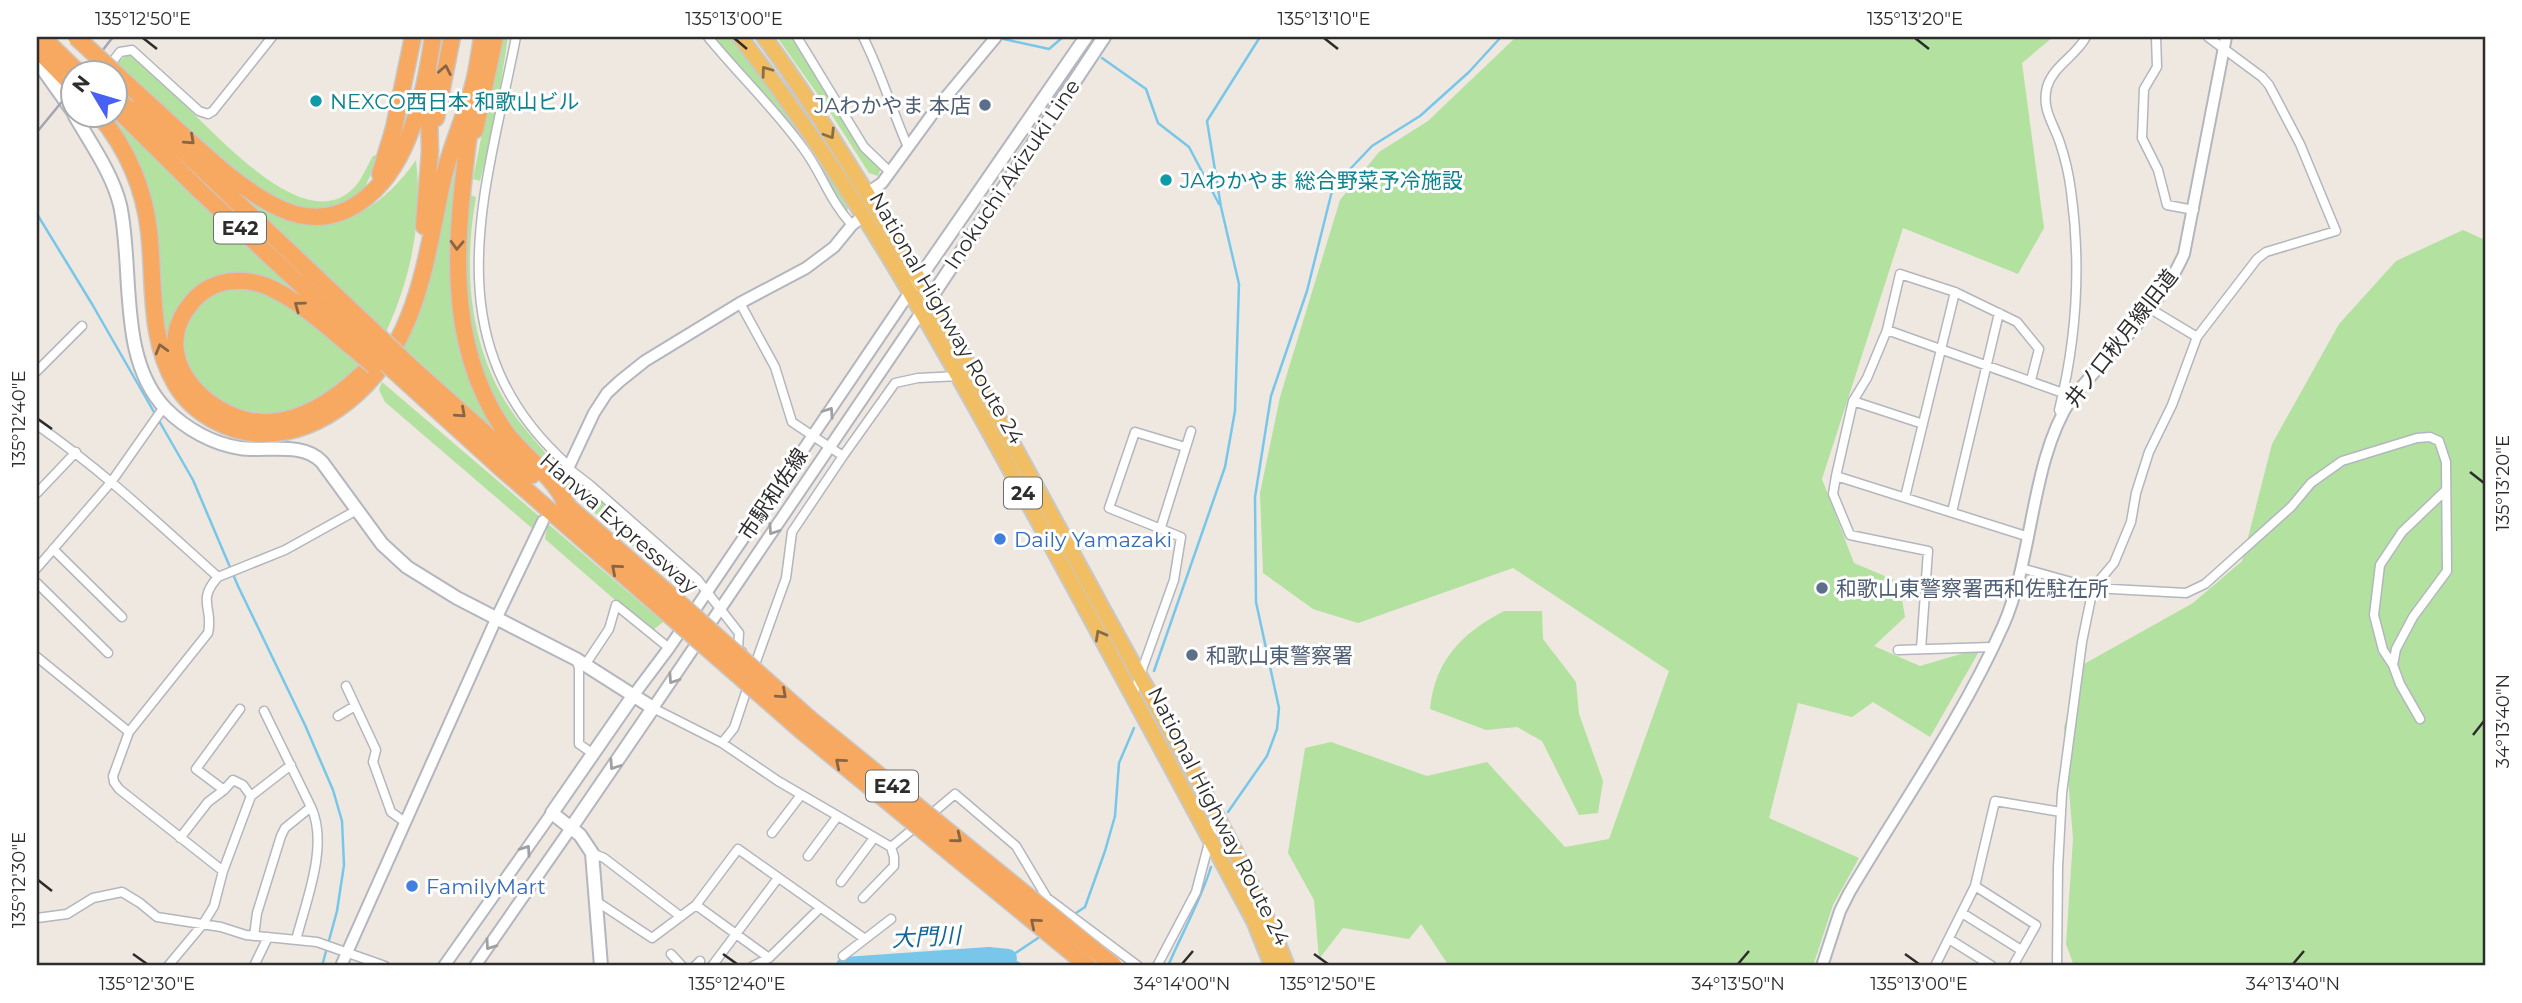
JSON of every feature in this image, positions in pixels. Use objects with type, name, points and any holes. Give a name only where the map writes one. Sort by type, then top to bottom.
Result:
[{"type":"highway","points":[[42,37],[66,60]]},
{"type":"highway","points":[[63,37],[87,60]]},
{"type":"highway","points":[[76,37],[93,60]]},
{"type":"highway","points":[[355,206],[371,190],[385,163],[413,37]]},
{"type":"highway","points":[[130,107],[279,209],[304,216],[324,217],[355,206],[380,185],[400,155],[413,125],[428,70],[433,37]]},
{"type":"highway","points":[[430,151],[452,37]]},
{"type":"highway","points":[[110,130],[131,164],[143,201],[149,230],[155,322],[168,370],[177,388],[202,414],[224,426],[250,432],[283,433],[314,423],[344,404],[381,369],[404,330],[420,289],[472,37]]},
{"type":"highway","points":[[482,37],[457,250],[459,297],[466,340],[477,378],[504,430],[551,481],[570,509]]},
{"type":"highway","points":[[461,202],[495,37]]},
{"type":"highway","name":"National Highway Route 24","points":[[740,37],[822,149],[960,376],[1254,921],[1272,966]]},
{"type":"highway","name":"National Highway Route 24","points":[[764,37],[797,82],[920,277],[982,386],[1216,816],[1268,916],[1287,966]]},
{"type":"highway","points":[[37,49],[60,73]]},
{"type":"highway","points":[[404,377],[360,337],[258,284],[238,281],[221,283],[198,295],[183,314],[176,344],[182,370],[196,392],[219,411],[262,423],[282,421],[304,414],[336,397],[372,363],[386,342],[402,309],[422,237],[427,207],[430,151],[428,70]]},
{"type":"highway","points":[[444,177],[475,79]]},
{"type":"highway","name":"Hanwa Expressway","points":[[130,108],[360,337],[502,469],[1114,966]]},
{"type":"highway","name":"Hanwa Expressway","points":[[404,377],[570,509],[803,732],[1088,966]]},
{"type":"main road","name":"Inokuchi Akizuki Line","points":[[910,292],[1086,37]]},
{"type":"main road","name":"Inokuchi Akizuki Line","points":[[922,311],[1101,41]]},
{"type":"main road","points":[[37,61],[60,93]]},
{"type":"main road","points":[[84,130],[116,191],[123,222],[136,345],[144,374],[161,409],[194,431],[222,444],[241,448],[287,449],[313,454],[320,459],[382,544],[407,567],[457,598],[580,662],[653,708],[571,828]]},
{"type":"main road","points":[[601,966],[592,853],[580,835],[552,813],[633,696]]},
{"type":"street","points":[[113,60],[120,52],[132,50],[197,110],[208,114],[272,37]]},
{"type":"street","points":[[516,37],[481,218],[477,269],[488,343],[502,377],[530,423],[566,471],[590,485],[708,590],[739,633],[738,649],[755,663]]},
{"type":"street","points":[[708,37],[788,127],[806,152],[837,208],[852,225]]},
{"type":"street","points":[[797,37],[864,147],[890,172]]},
{"type":"street","points":[[863,37],[874,57],[892,111],[908,147]]},
{"type":"street","points":[[867,193],[882,183],[936,109],[996,37]]},
{"type":"street","points":[[1086,37],[1101,41]]},
{"type":"street","points":[[2061,414],[2059,410],[2071,356],[2077,271],[2071,189],[2060,142],[2047,114],[2046,89],[2052,74],[2086,37]]},
{"type":"street","points":[[2156,37],[2157,67],[2144,89],[2143,138],[2158,170],[2167,205],[2194,210]]},
{"type":"street","points":[[2057,966],[2058,867],[2062,812],[2082,642],[2093,588],[2114,563],[2131,522],[2136,493],[2149,452],[2172,405],[2197,337],[2266,252],[2336,231],[2300,144],[2269,85],[2208,37]]},
{"type":"street","name":"井ノ口秋月線旧道","points":[[1822,966],[1840,911],[1849,893],[1950,728],[2011,604],[2053,434],[2061,414],[2174,276],[2184,254],[2226,37]]},
{"type":"street","points":[[566,471],[594,413],[613,388],[645,361],[740,303],[806,268],[834,247],[864,215]]},
{"type":"street","points":[[1921,649],[1928,551],[1850,535],[1833,494],[1853,401],[1867,378],[1887,330],[1899,274],[1955,292],[2017,322],[2039,349],[2031,380]]},
{"type":"street","name":"市駅和佐線","points":[[633,696],[669,648],[910,292]]},
{"type":"street","points":[[1905,497],[1955,292]]},
{"type":"street","points":[[740,303],[775,368],[792,422],[843,456]]},
{"type":"street","points":[[2149,308],[2197,337]]},
{"type":"street","name":"市駅和佐線","points":[[653,708],[922,311]]},
{"type":"street","points":[[1952,512],[1999,313]]},
{"type":"street","points":[[37,371],[82,327]]},
{"type":"street","points":[[1887,330],[2063,393]]},
{"type":"street","points":[[722,743],[738,718],[786,578],[792,532],[895,383],[918,378],[960,376]]},
{"type":"street","points":[[1853,401],[1923,424]]},
{"type":"street","points":[[37,568],[112,481],[161,409]]},
{"type":"street","points":[[37,425],[112,481],[218,577]]},
{"type":"street","points":[[1161,527],[1191,431]]},
{"type":"street","points":[[1133,695],[1174,580],[1181,540],[1179,535],[1109,508],[1135,432],[1185,447]]},
{"type":"street","points":[[2021,568],[2093,588],[2186,593],[2205,583],[2291,507],[2311,483],[2342,461],[2417,438],[2430,437],[2439,441],[2446,462],[2447,571],[2413,617],[2396,649],[2393,665]]},
{"type":"street","points":[[37,494],[76,452]]},
{"type":"street","points":[[1836,475],[2029,537]]},
{"type":"street","points":[[2420,719],[2383,650],[2374,615],[2380,565],[2402,532],[2446,490]]},
{"type":"street","points":[[223,871],[114,782],[113,776],[128,732],[208,633],[210,624],[205,598],[210,585],[218,577],[285,550],[357,510]]},
{"type":"street","points":[[341,966],[497,617],[543,521]]},
{"type":"street","points":[[53,549],[122,617]]},
{"type":"street","points":[[37,583],[108,653]]},
{"type":"street","points":[[592,753],[579,744],[579,668],[580,662],[609,629],[616,605],[669,648]]},
{"type":"street","points":[[1898,650],[1992,647]]},
{"type":"street","points":[[37,657],[128,732]]},
{"type":"street","points":[[346,686],[376,750],[373,762],[391,812],[405,822]]},
{"type":"street","points":[[338,716],[355,706]]},
{"type":"street","points":[[653,708],[722,743],[801,795],[891,847],[894,866],[863,898]]},
{"type":"street","points":[[224,790],[196,769],[240,709]]},
{"type":"street","points":[[264,711],[316,817],[318,852],[296,940]]},
{"type":"street","points":[[168,966],[203,924],[214,905],[223,871],[251,796],[291,765]]},
{"type":"street","points":[[180,838],[208,802],[233,780],[243,785],[251,796]]},
{"type":"street","points":[[891,847],[955,794],[1016,846],[1047,898],[1138,966]]},
{"type":"street","points":[[772,833],[801,795]]},
{"type":"street","points":[[1935,966],[1975,886],[1994,801],[2062,812]]},
{"type":"street","points":[[254,936],[257,913],[281,836],[285,828],[311,807]]},
{"type":"street","points":[[444,966],[552,813]]},
{"type":"street","points":[[1157,966],[1196,892],[1216,816]]},
{"type":"street","points":[[808,856],[837,817]]},
{"type":"street","points":[[475,966],[571,828]]},
{"type":"street","points":[[841,882],[874,838]]},
{"type":"street","points":[[596,901],[652,938],[696,905],[738,849],[865,939]]},
{"type":"street","points":[[592,853],[604,859],[680,916]]},
{"type":"street","points":[[712,966],[778,878]]},
{"type":"street","points":[[1975,886],[2036,925],[2013,966]]},
{"type":"street","points":[[37,918],[67,914],[93,898],[122,892],[157,917],[254,936],[317,942],[385,966]]},
{"type":"street","points":[[696,905],[769,958]]},
{"type":"street","points":[[753,966],[769,958],[821,908]]},
{"type":"street","points":[[1962,913],[2021,950]]},
{"type":"street","points":[[843,956],[891,919]]},
{"type":"street","points":[[254,966],[268,937]]},
{"type":"street","points":[[1949,939],[1992,966]]},
{"type":"street","points":[[671,954],[682,966]]},
{"type":"green space","points":[[501,37],[508,37],[494,126],[480,181],[473,179]]},
{"type":"green space","points":[[712,37],[729,37],[787,107],[849,204],[847,212],[793,128]]},
{"type":"green space","points":[[777,37],[795,38],[864,153],[874,159],[881,168],[878,176],[869,173]]},
{"type":"green space","points":[[1516,37],[2053,37],[2022,63],[2044,228],[2018,274],[1903,228],[1822,479],[1854,563],[1899,582],[1905,617],[1874,646],[1920,666],[1981,648],[1930,737],[1873,702],[1852,717],[1798,703],[1769,818],[1859,858],[1833,905],[1813,966],[1449,966],[1421,924],[1409,939],[1343,928],[1319,959],[1314,900],[1288,853],[1305,748],[1331,742],[1427,776],[1487,762],[1565,847],[1609,839],[1669,671],[1513,568],[1358,623],[1313,609],[1263,573],[1260,493],[1280,397],[1340,200],[1379,152],[1428,121]]},
{"type":"green space","points":[[130,55],[150,71],[232,150],[262,175],[292,194],[320,201],[345,195],[355,187],[373,156],[377,155],[378,159],[364,189],[347,205],[313,212],[270,198],[226,164],[130,76],[130,60],[121,60]]},
{"type":"green space","points":[[113,130],[125,130],[311,304],[272,284],[245,276],[217,277],[203,282],[170,360],[160,316],[157,251]]},
{"type":"green space","points":[[416,160],[418,204],[413,248],[402,291],[386,332],[228,187],[225,179],[273,214],[315,224],[354,216],[371,206],[388,193]]},
{"type":"green space","points":[[456,166],[461,342],[512,447],[402,346],[422,304],[429,281]]},
{"type":"green space","points":[[468,194],[476,197],[470,252],[473,306],[478,333],[496,385],[515,417],[557,468],[556,473],[567,484],[578,480],[684,573],[688,581],[682,589],[554,477],[513,433],[484,385],[464,301]]},
{"type":"green space","points":[[2463,230],[2485,240],[2485,966],[2074,966],[2066,944],[2073,839],[2064,727],[2084,664],[2193,603],[2242,561],[2272,444],[2339,324],[2396,261]]},
{"type":"green space","points":[[229,287],[265,291],[299,313],[362,365],[321,399],[292,412],[257,414],[225,403],[211,394],[190,367],[184,337],[189,317],[196,306],[207,297]]},
{"type":"green space","points":[[382,382],[663,622],[653,630],[646,627],[545,539],[547,526],[539,519],[533,529],[385,402],[379,390]]},
{"type":"green space","points":[[1504,611],[1542,611],[1543,639],[1576,682],[1579,714],[1603,781],[1598,813],[1579,815],[1542,741],[1517,727],[1486,730],[1430,709],[1438,676],[1453,650],[1475,629]]},
{"type":"waterway","points":[[999,38],[1049,49],[1063,37]]},
{"type":"waterway","points":[[1154,671],[1225,467],[1235,411],[1239,284],[1221,207],[1207,121],[1260,37]]},
{"type":"waterway","points":[[1228,812],[1267,756],[1277,729],[1279,708],[1256,602],[1255,497],[1271,396],[1307,291],[1333,187],[1372,146],[1420,116],[1469,72],[1501,37]]},
{"type":"waterway","points":[[1102,58],[1146,89],[1158,123],[1189,147],[1219,204]]},
{"type":"waterway","points":[[37,214],[193,480],[238,586],[333,790],[342,821],[344,865],[337,911],[322,966]]},
{"type":"waterway","points":[[1073,915],[1085,907],[1105,851],[1115,816],[1119,763],[1134,728]]},
{"type":"waterway","points":[[1168,966],[1211,867]]},
{"type":"waterway","points":[[1024,966],[1008,958],[1041,936]]},
{"type":"waterway","name":"大門川","points":[[845,966],[989,956],[1008,958]]},
{"type":"railway","points":[[95,60],[113,37]]},
{"type":"railway","points":[[37,132],[60,104]]},
{"type":"place","name":"NEXCO西日本 和歌山ビル","points":[[316,101]]},
{"type":"place","name":"JAわかやま 本店","points":[[985,105]]},
{"type":"place","name":"JAわかやま 総合野菜予冷施設","points":[[1166,180]]},
{"type":"place","name":"Daily Yamazaki","points":[[1000,539]]},
{"type":"place","name":"和歌山東警察署西和佐駐在所","points":[[1822,588]]},
{"type":"place","name":"和歌山東警察署","points":[[1192,655]]},
{"type":"place","name":"FamilyMart","points":[[412,886]]}]
